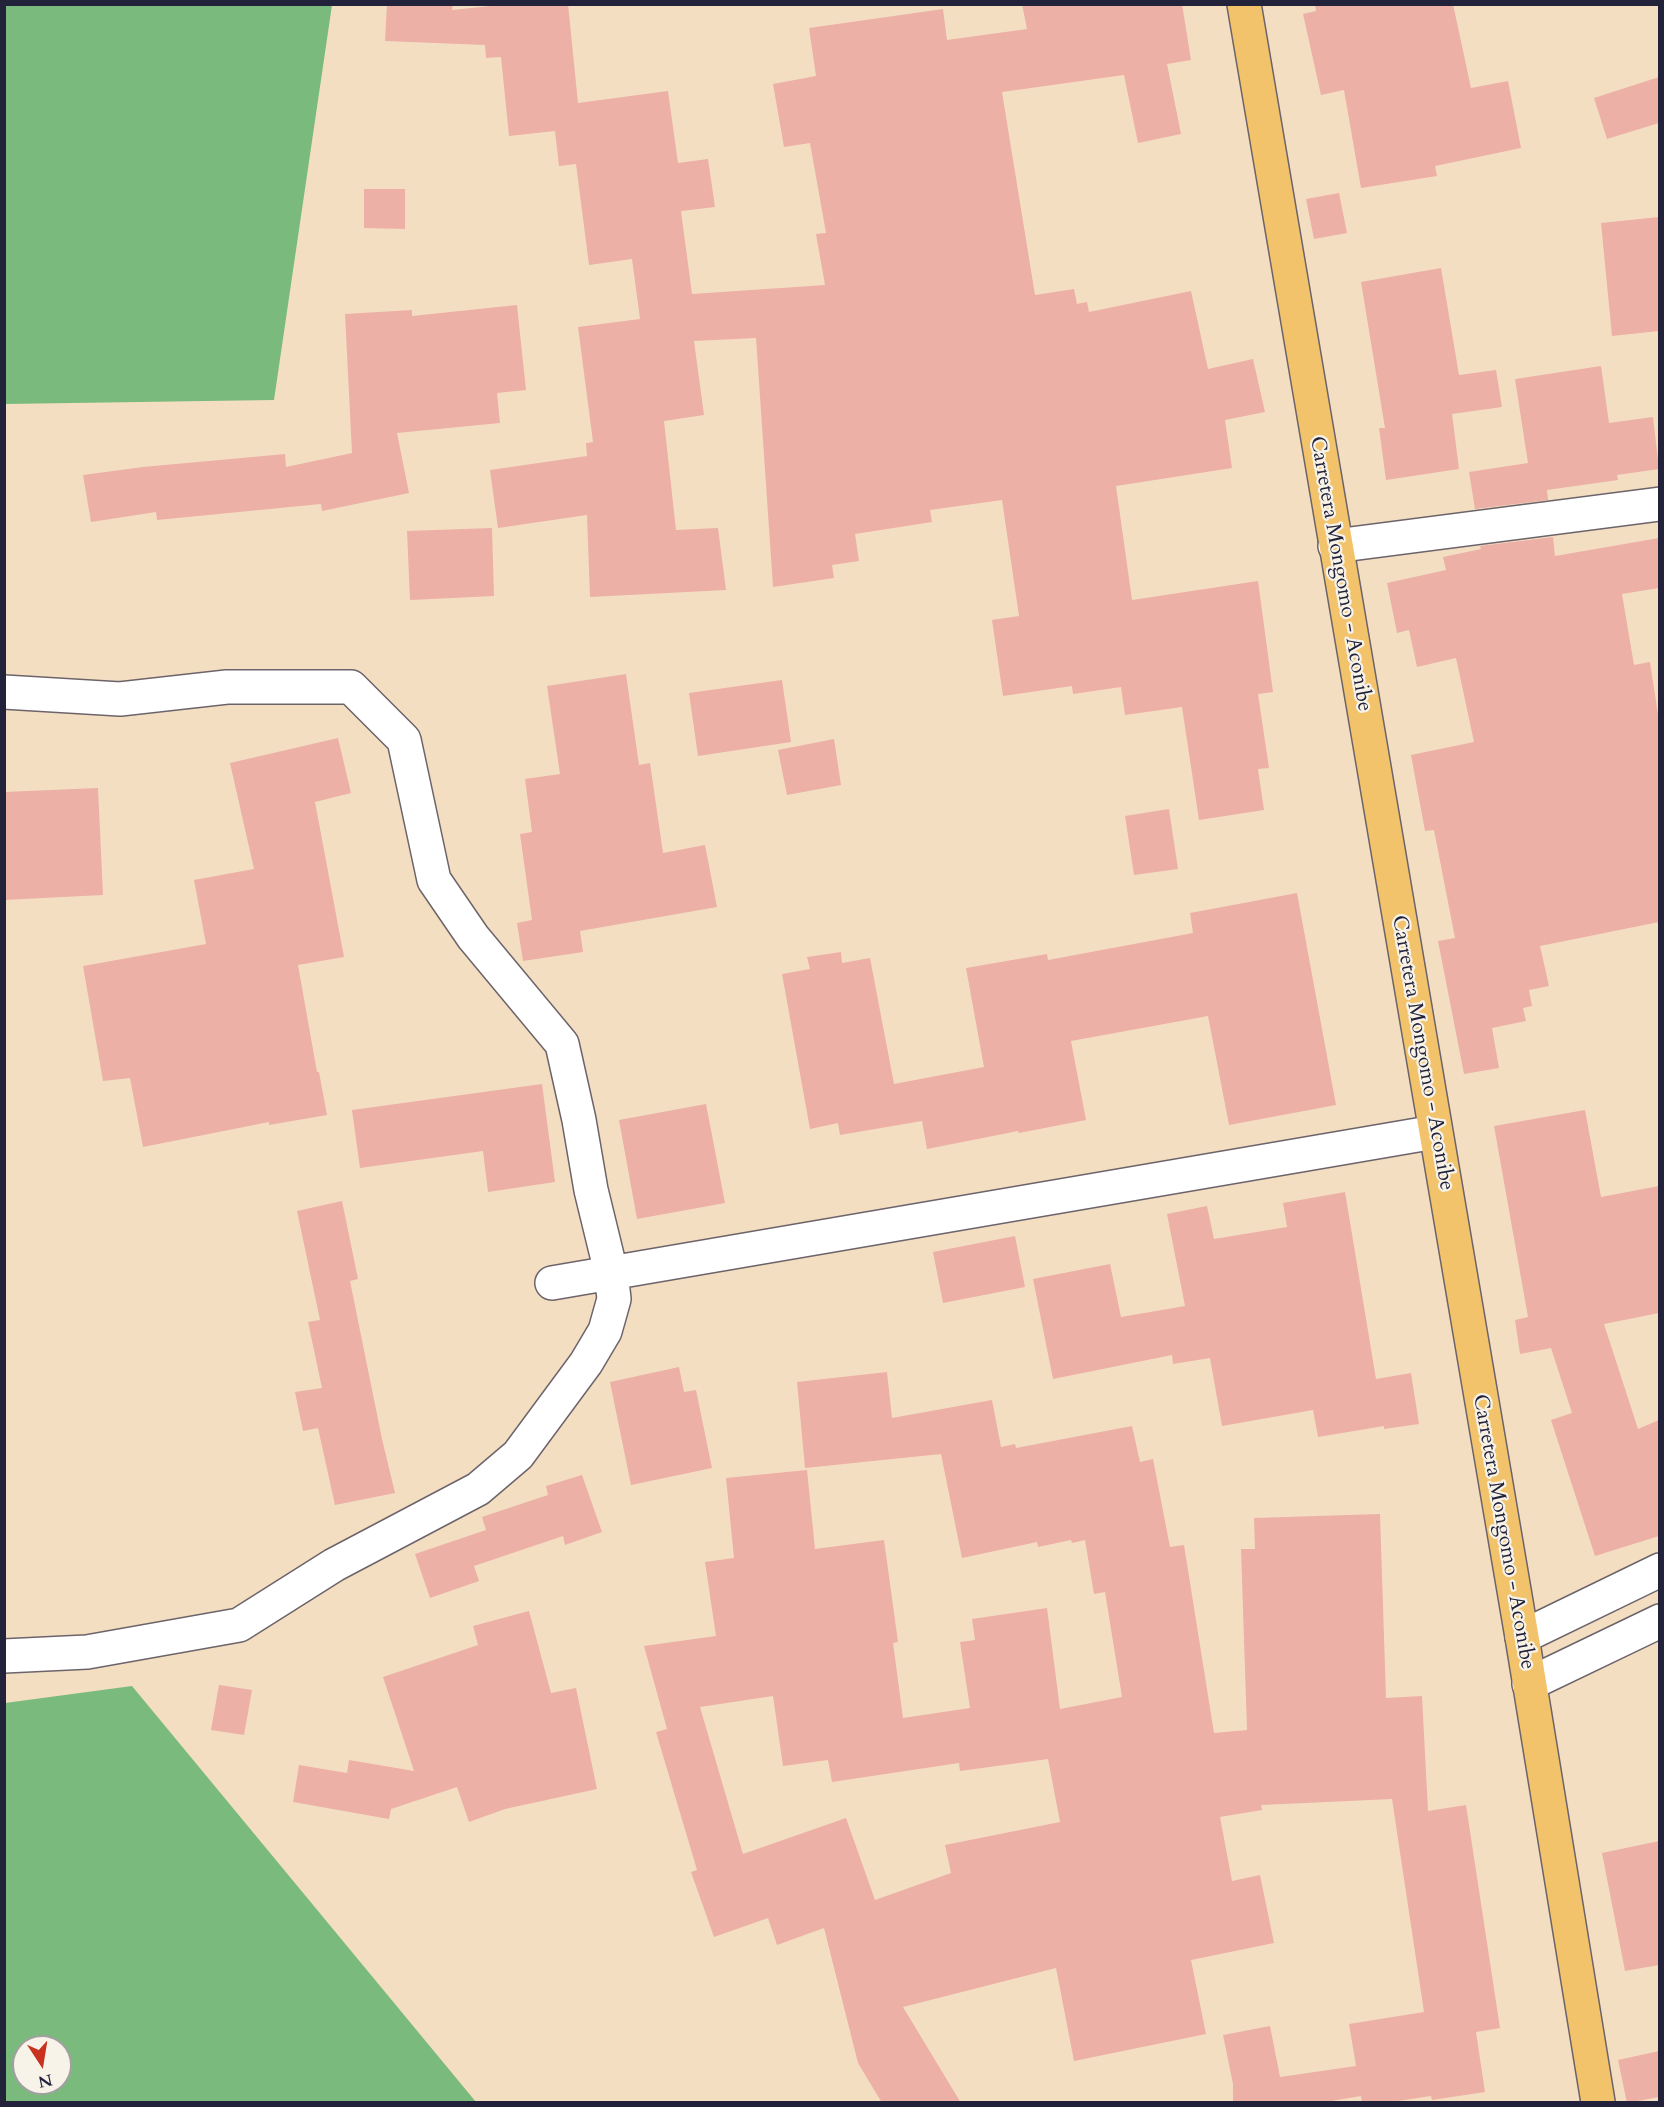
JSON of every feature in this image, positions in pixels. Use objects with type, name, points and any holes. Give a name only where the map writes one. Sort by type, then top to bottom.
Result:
[{"type":"main road","name":"Carretera Mongomo - Aconibe","points":[[1244,4],[1522,1637],[1598,2103]]},
{"type":"street","points":[[1335,546],[1659,504]]},
{"type":"street","points":[[4,693],[120,699],[227,687],[351,687],[404,740],[434,880],[473,937],[562,1044],[579,1120],[591,1190],[611,1272],[614,1299],[605,1331],[586,1363],[518,1455],[478,1489],[334,1565],[239,1625],[87,1652],[4,1656]]},
{"type":"street","points":[[552,1283],[1435,1132]]},
{"type":"street","points":[[1522,1637],[1659,1570]]},
{"type":"street","points":[[1529,1684],[1659,1621]]},
{"type":"green space","points":[[4,5],[332,5],[274,400],[5,404]]},
{"type":"green space","points":[[132,1686],[476,2102],[5,2102],[5,1703]]},
{"type":"building","points":[[387,4],[453,4],[452,10],[510,4],[568,4],[578,103],[668,91],[678,163],[708,159],[715,207],[681,211],[692,294],[825,285],[816,234],[826,233],[810,143],[784,147],[773,84],[816,76],[809,28],[943,9],[947,40],[1027,29],[1022,4],[1182,4],[1191,60],[1167,64],[1181,134],[1138,143],[1124,75],[1002,92],[1035,295],[1074,289],[1077,304],[1087,302],[1089,312],[1191,291],[1208,369],[1253,359],[1265,412],[1225,420],[1232,468],[1116,486],[1132,600],[1258,581],[1273,692],[1258,694],[1269,768],[1258,769],[1264,810],[1199,820],[1182,707],[1125,715],[1121,687],[1073,694],[1072,686],[1003,696],[992,620],[1019,616],[1002,500],[930,510],[932,522],[855,534],[859,561],[832,565],[834,578],[773,587],[756,338],[694,341],[704,415],[664,421],[676,530],[718,528],[726,590],[590,597],[587,515],[498,528],[490,470],[587,456],[586,443],[593,442],[578,327],[640,319],[632,259],[589,265],[576,164],[559,166],[555,131],[509,136],[501,57],[486,58],[485,45],[385,41]]},
{"type":"building","points":[[1315,4],[1453,4],[1471,88],[1508,81],[1521,148],[1435,166],[1437,176],[1361,188],[1344,90],[1321,95],[1303,14],[1316,11]]},
{"type":"building","points":[[1659,77],[1659,123],[1607,139],[1594,98]]},
{"type":"building","points":[[364,189],[405,189],[405,229],[364,228]]},
{"type":"building","points":[[1339,193],[1347,233],[1314,239],[1306,199]]},
{"type":"building","points":[[1659,217],[1659,331],[1612,336],[1601,223]]},
{"type":"building","points":[[1441,268],[1459,375],[1496,370],[1502,407],[1452,414],[1459,469],[1386,480],[1379,428],[1385,428],[1361,282]]},
{"type":"building","points":[[517,305],[526,390],[497,393],[500,423],[397,433],[409,493],[322,511],[321,504],[157,520],[156,512],[91,522],[83,475],[285,454],[286,467],[352,453],[345,314],[412,310],[412,316]]},
{"type":"building","points":[[1601,366],[1609,423],[1653,417],[1659,469],[1617,475],[1618,480],[1547,490],[1548,500],[1475,509],[1469,472],[1528,463],[1515,379]]},
{"type":"building","points":[[492,528],[494,596],[410,600],[407,531]]},
{"type":"building","points":[[1553,537],[1555,556],[1659,538],[1659,588],[1622,594],[1634,665],[1650,662],[1659,721],[1659,922],[1540,946],[1549,986],[1529,990],[1532,1006],[1523,1008],[1526,1021],[1492,1028],[1499,1068],[1464,1074],[1438,941],[1455,938],[1434,830],[1425,831],[1411,755],[1474,742],[1456,658],[1417,667],[1409,630],[1397,633],[1387,583],[1446,570],[1443,557],[1481,549],[1480,546]]},
{"type":"building","points":[[626,674],[639,765],[650,763],[663,853],[705,845],[717,907],[580,931],[583,952],[523,961],[517,923],[532,920],[520,834],[532,832],[525,779],[560,774],[547,686]]},
{"type":"building","points":[[782,680],[791,742],[698,756],[689,693]]},
{"type":"building","points":[[338,738],[351,793],[315,802],[344,957],[298,965],[327,1115],[269,1125],[269,1122],[143,1147],[130,1078],[103,1081],[83,966],[206,944],[194,880],[254,869],[230,763]]},
{"type":"building","points":[[834,739],[841,785],[787,795],[778,750]]},
{"type":"building","points":[[98,788],[103,895],[4,900],[4,792]]},
{"type":"building","points":[[1169,809],[1178,869],[1134,875],[1125,816]]},
{"type":"building","points":[[1297,893],[1336,1105],[1229,1125],[1208,1016],[1071,1041],[1086,1120],[927,1149],[922,1121],[840,1135],[838,1123],[810,1129],[782,974],[810,969],[807,957],[841,952],[842,963],[870,958],[894,1084],[984,1067],[966,968],[1047,954],[1048,960],[1193,933],[1190,913]]},
{"type":"building","points":[[542,1084],[555,1182],[488,1192],[483,1151],[360,1168],[352,1110]]},
{"type":"building","points":[[706,1104],[725,1203],[637,1219],[619,1120]]},
{"type":"building","points":[[1585,1110],[1601,1197],[1659,1186],[1659,1313],[1604,1324],[1638,1429],[1659,1420],[1659,1536],[1595,1556],[1551,1420],[1572,1413],[1551,1348],[1520,1354],[1515,1320],[1528,1317],[1494,1126]]},
{"type":"building","points":[[1345,1192],[1376,1379],[1411,1373],[1419,1424],[1384,1429],[1384,1426],[1318,1437],[1313,1410],[1222,1426],[1210,1358],[1173,1364],[1172,1355],[1053,1379],[1033,1279],[1110,1264],[1121,1317],[1185,1306],[1167,1214],[1207,1206],[1214,1239],[1287,1227],[1283,1203]]},
{"type":"building","points":[[342,1201],[358,1279],[350,1281],[395,1493],[335,1505],[318,1428],[303,1431],[295,1392],[322,1388],[308,1322],[320,1320],[297,1211]]},
{"type":"building","points":[[1015,1236],[1025,1287],[943,1303],[933,1252]]},
{"type":"building","points":[[679,1367],[684,1392],[696,1390],[712,1468],[631,1485],[610,1382]]},
{"type":"building","points":[[887,1372],[892,1418],[992,1400],[1001,1447],[1015,1444],[1016,1448],[1132,1426],[1140,1462],[1153,1459],[1170,1547],[1184,1545],[1214,1733],[1247,1730],[1241,1549],[1255,1549],[1254,1518],[1380,1514],[1386,1698],[1422,1696],[1428,1811],[1466,1805],[1500,2028],[1476,2032],[1485,2092],[1432,2100],[1431,2096],[1385,2103],[1362,2103],[1361,2096],[1320,2103],[1233,2103],[1233,2084],[1223,2035],[1270,2026],[1280,2077],[1356,2066],[1349,2024],[1424,2012],[1392,1799],[1261,1805],[1262,1810],[1220,1817],[1232,1881],[1260,1875],[1274,1943],[1191,1960],[1206,2034],[1074,2061],[1056,1968],[903,2007],[961,2103],[882,2103],[858,2063],[824,1928],[777,1945],[768,1918],[714,1937],[691,1872],[697,1870],[656,1732],[667,1729],[644,1646],[716,1636],[705,1562],[734,1558],[726,1478],[807,1470],[815,1549],[884,1540],[898,1642],[893,1643],[903,1718],[970,1708],[960,1642],[975,1640],[972,1619],[1047,1608],[1060,1709],[1122,1697],[1105,1592],[1094,1594],[1085,1540],[1072,1543],[1071,1540],[1038,1547],[1037,1542],[962,1558],[941,1454],[805,1468],[797,1382]],"holes":[[[773,1696],[783,1766],[828,1760],[832,1782],[959,1763],[960,1771],[1048,1759],[1060,1822],[945,1845],[951,1873],[875,1900],[846,1818],[743,1854],[700,1707]]]},
{"type":"building","points":[[582,1475],[602,1532],[565,1545],[563,1536],[474,1566],[479,1581],[430,1598],[415,1554],[486,1530],[482,1517],[548,1495],[546,1486]]},
{"type":"building","points":[[529,1611],[551,1693],[576,1688],[597,1789],[505,1809],[469,1822],[457,1787],[391,1809],[389,1819],[293,1802],[299,1765],[347,1773],[349,1760],[414,1771],[383,1677],[478,1645],[473,1626]]},
{"type":"building","points":[[219,1685],[252,1690],[244,1735],[211,1730]]},
{"type":"building","points":[[1659,1841],[1659,1965],[1625,1971],[1602,1853]]},
{"type":"building","points":[[1659,2051],[1659,2097],[1627,2103],[1618,2060]]}]
